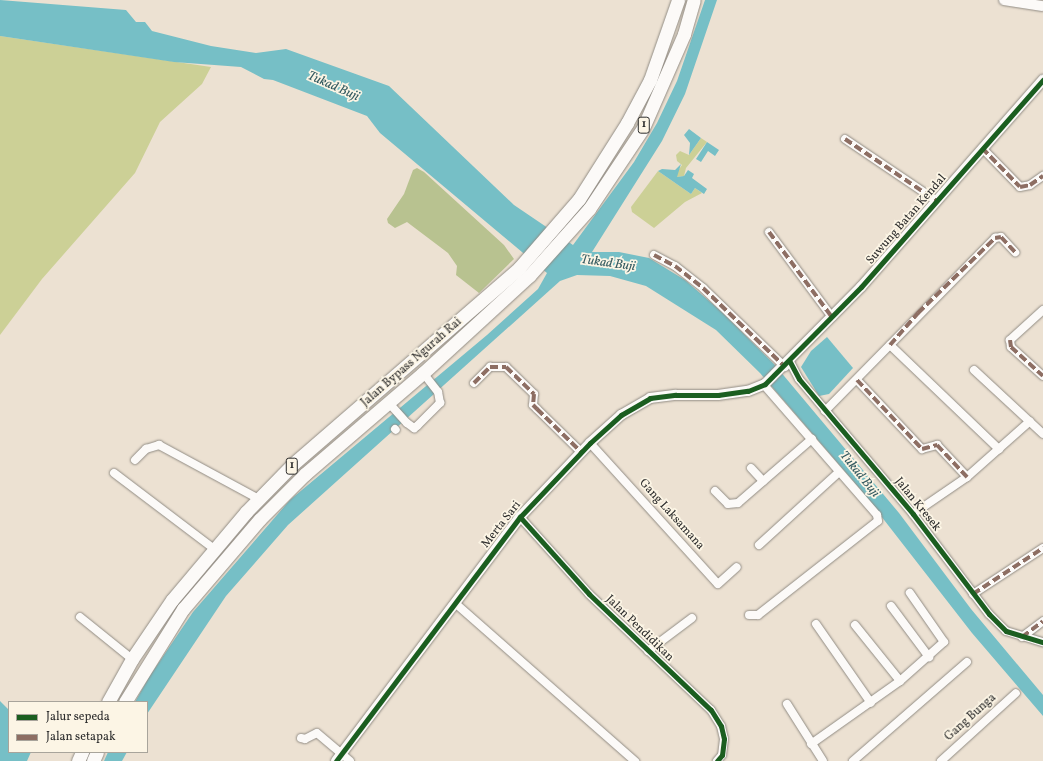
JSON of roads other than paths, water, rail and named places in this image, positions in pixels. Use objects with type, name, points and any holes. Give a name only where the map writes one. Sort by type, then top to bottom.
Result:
[{"type":"highway","name":"Jalan Bypass Ngurah Rai","points":[[126,701],[183,609],[230,552],[304,474],[425,377],[524,272],[557,225],[579,199],[628,123],[650,80],[678,0]]},
{"type":"highway","name":"Jalan Bypass Ngurah Rai","points":[[109,701],[132,659],[172,600],[214,549],[293,464],[524,272],[566,235],[589,209],[643,128],[684,34],[694,0]]},
{"type":"street","points":[[1004,0],[1043,6]]},
{"type":"street","name":"Suwung Batan Kendal","points":[[765,385],[786,366],[832,317],[937,201],[1043,80]]},
{"type":"street","points":[[845,139],[937,201]]},
{"type":"street","points":[[982,148],[1020,187],[1030,185],[1043,176]]},
{"type":"street","points":[[769,232],[832,317]]},
{"type":"street","points":[[825,411],[890,345],[918,313],[995,238],[1001,238],[1015,252]]},
{"type":"street","name":"Jalan Kresek","points":[[654,255],[675,266],[698,283],[799,379],[913,514],[973,594],[1006,631],[1043,642]]},
{"type":"street","points":[[1043,310],[1010,340],[1011,347],[1043,376]]},
{"type":"street","points":[[890,345],[999,449]]},
{"type":"street","points":[[474,383],[490,367],[506,367],[534,394],[533,405],[581,452]]},
{"type":"street","points":[[974,370],[1043,434]]},
{"type":"street","points":[[391,405],[414,428],[417,426],[439,406],[438,392],[425,377]]},
{"type":"street","points":[[856,380],[922,449],[937,445],[967,477]]},
{"type":"street","points":[[749,615],[758,615],[878,521],[877,516],[765,385]]},
{"type":"street","name":"Merta Sari","points":[[339,757],[520,517],[581,452],[621,415],[650,398],[676,395],[718,396],[748,391],[765,385]]},
{"type":"street","points":[[913,514],[967,477],[1030,421]]},
{"type":"street","points":[[715,491],[728,504],[733,505],[812,439]]},
{"type":"street","name":"Gang Laksamana","points":[[590,443],[718,584],[737,567]]},
{"type":"street","points":[[135,460],[146,449],[159,445],[197,463],[259,499]]},
{"type":"street","points":[[751,468],[763,481]]},
{"type":"street","points":[[759,544],[839,472]]},
{"type":"street","points":[[114,473],[214,549]]},
{"type":"street","name":"Jalan Pendidikan","points":[[520,517],[589,594],[711,710],[724,739],[722,755],[717,761]]},
{"type":"street","points":[[973,594],[1043,548]]},
{"type":"street","points":[[812,744],[900,681],[942,645],[943,639],[910,593]]},
{"type":"street","points":[[455,603],[635,761]]},
{"type":"street","points":[[891,606],[929,657]]},
{"type":"street","points":[[80,617],[132,659]]},
{"type":"street","points":[[648,651],[692,618]]},
{"type":"street","points":[[1022,637],[1043,621]]},
{"type":"street","points":[[816,624],[871,703]]},
{"type":"street","points":[[855,625],[900,681]]},
{"type":"street","points":[[853,761],[967,662]]},
{"type":"street","name":"Gang Bunga","points":[[941,761],[1016,693]]},
{"type":"street","points":[[787,704],[824,761]]},
{"type":"street","points":[[301,738],[305,739],[317,733],[339,757],[350,761]]},
{"type":"water","name":"Tukad Buji","points":[[0,0],[126,10],[136,22],[145,22],[152,31],[211,46],[256,53],[286,49],[389,86],[514,205],[573,245],[634,162],[657,123],[677,81],[705,0],[717,0],[685,94],[662,141],[592,252],[619,252],[649,258],[685,280],[723,313],[774,364],[899,513],[971,609],[1043,695],[1043,716],[972,633],[860,489],[760,373],[716,330],[646,286],[610,276],[577,275],[560,281],[288,525],[226,596],[148,713],[148,701],[136,701],[149,677],[193,612],[290,500],[487,335],[538,289],[547,273],[380,133],[367,116],[273,80],[264,79],[241,67],[174,62],[0,36]]},
{"type":"water","points":[[689,129],[701,138],[689,155],[690,143],[684,135]]},
{"type":"water","points":[[707,142],[719,150],[715,156],[708,151],[701,162],[696,159]]},
{"type":"water","points":[[681,164],[677,177],[684,176],[688,170],[694,174],[692,178],[707,189],[704,194],[695,188],[691,194],[658,171],[662,169],[675,170]]},
{"type":"water","points":[[827,337],[853,368],[829,394],[819,396],[801,367],[811,351]]},
{"type":"water","points":[[0,701],[8,709],[8,753],[31,753],[27,761],[0,761]]},
{"type":"water","points":[[108,753],[126,753],[122,761],[104,761]]}]
